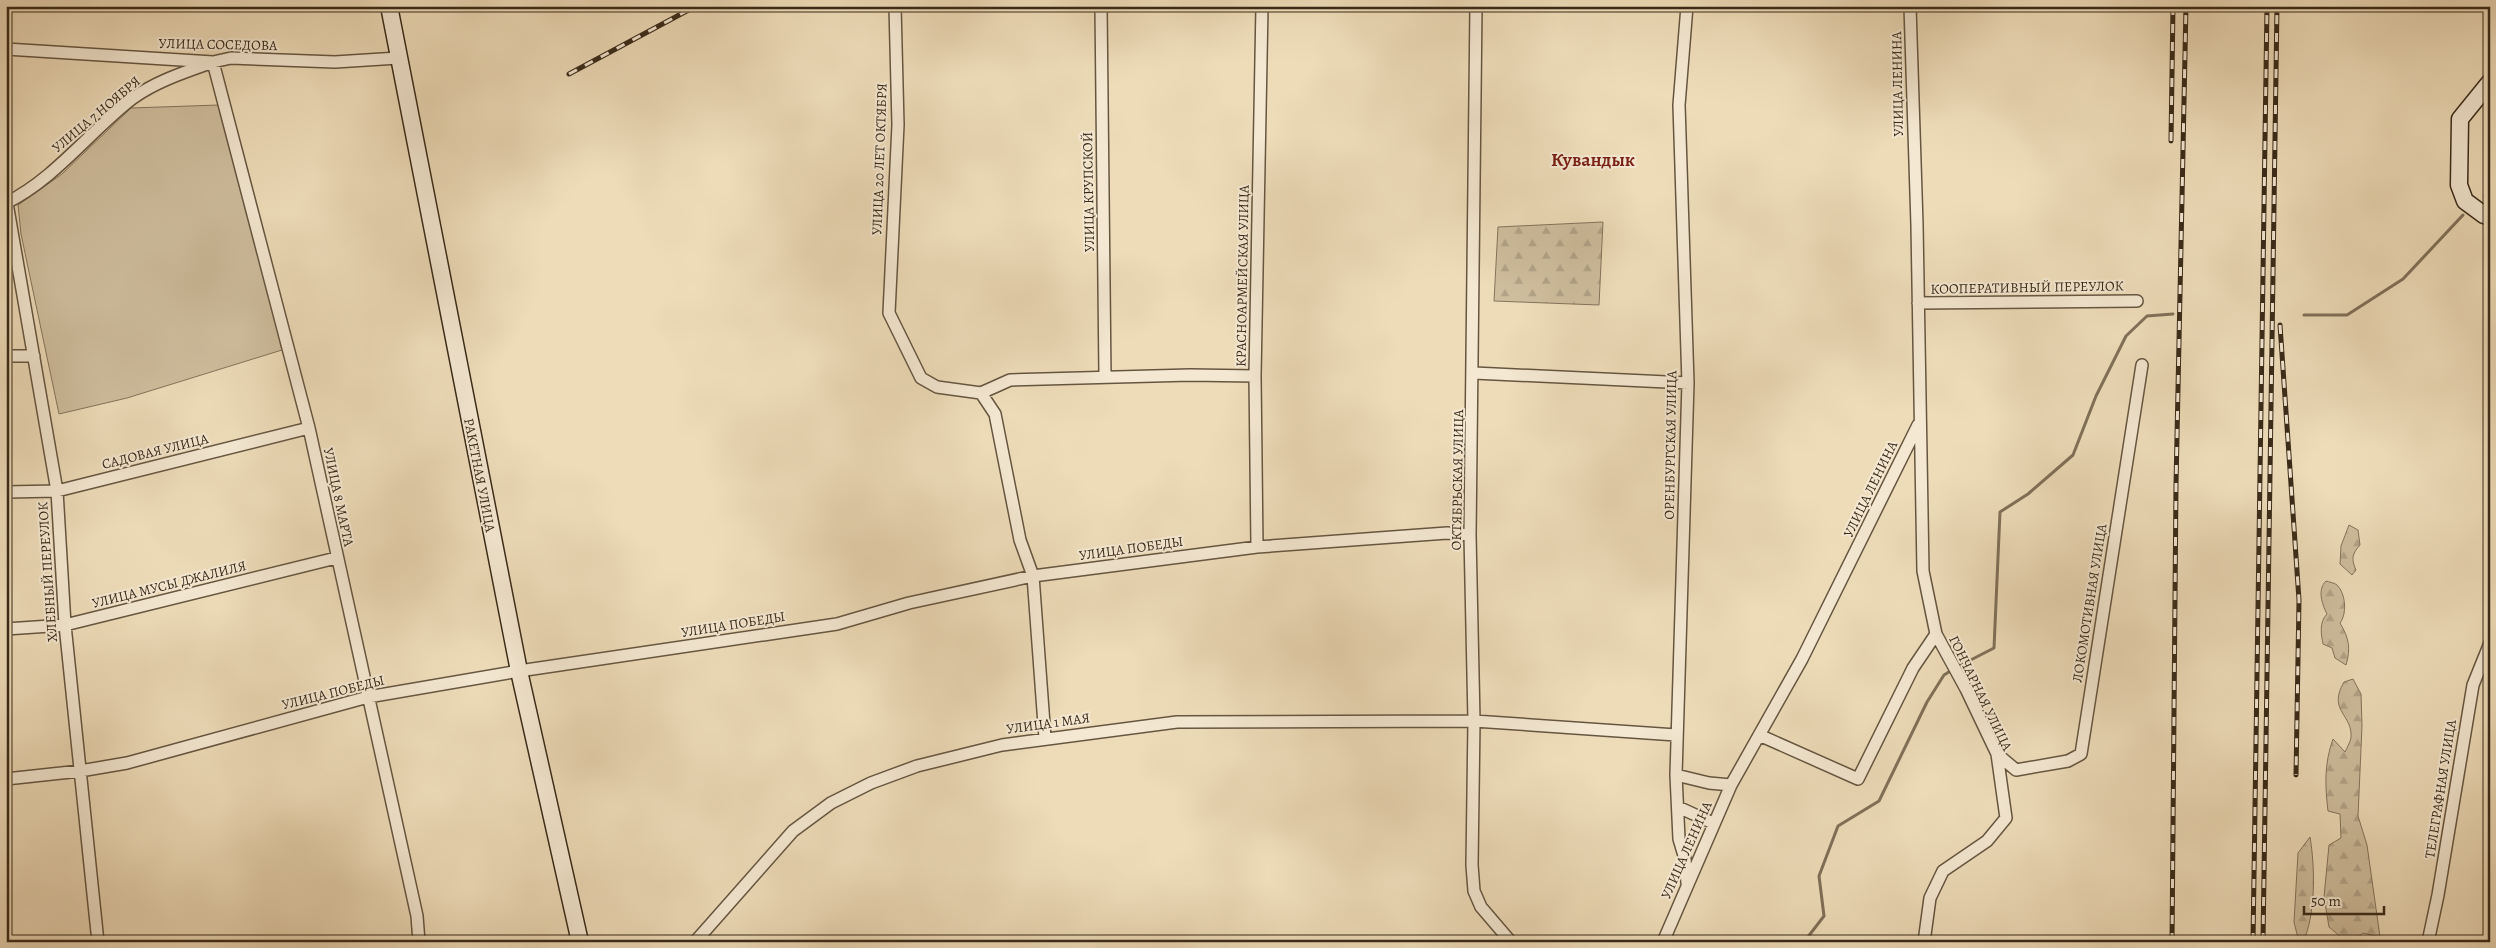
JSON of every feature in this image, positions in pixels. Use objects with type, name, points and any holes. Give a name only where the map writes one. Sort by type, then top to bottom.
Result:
[{"type":"main road","name":"РАКЕТНАЯ УЛИЦА","points":[[389,6],[519,671],[580,942]]},
{"type":"main road","points":[[2490,82],[2460,119],[2459,185],[2465,201],[2490,217]]},
{"type":"street","name":"УЛИЦА 20 ЛЕТ ОКТЯБРЯ","points":[[895,6],[898,125],[889,313],[921,378],[938,387],[981,394]]},
{"type":"street","name":"УЛИЦА КРУПСКОЙ","points":[[1101,6],[1105,377]]},
{"type":"street","name":"КРАСНОАРМЕЙСКАЯ УЛИЦА","points":[[1257,547],[1255,376],[1262,6]]},
{"type":"street","name":"ОКТЯБРЬСКАЯ УЛИЦА","points":[[1476,6],[1474,373],[1470,535],[1474,722],[1472,865],[1474,891],[1481,907],[1511,942]]},
{"type":"street","name":"ОРЕНБУРГСКАЯ УЛИЦА","points":[[1687,6],[1680,105],[1688,383],[1676,735],[1679,839],[1685,859],[1687,883]]},
{"type":"street","name":"УЛИЦА ЛЕНИНА","points":[[1663,942],[1731,785],[1806,650],[1919,424],[1918,304],[1910,6]]},
{"type":"street","name":"УЛИЦА СОСЕДОВА","points":[[6,49],[213,62],[231,58],[335,62],[398,58]]},
{"type":"street","name":"УЛИЦА 7 НОЯБРЯ","points":[[7,203],[39,182],[132,99],[158,82],[213,62]]},
{"type":"street","name":"УЛИЦА 8 МАРТА","points":[[213,62],[309,428],[336,558],[417,916],[419,942]]},
{"type":"street","name":"ХЛЕБНЫЙ ПЕРЕУЛОК","points":[[7,203],[57,490],[65,625],[98,942]]},
{"type":"street","name":"КООПЕРАТИВНЫЙ ПЕРЕУЛОК","points":[[1918,304],[2137,300]]},
{"type":"street","points":[[6,356],[34,356]]},
{"type":"street","name":"ЛОКОМОТИВНАЯ УЛИЦА","points":[[1997,754],[2016,770],[2068,761],[2081,754],[2142,365]]},
{"type":"street","points":[[1474,373],[1688,383]]},
{"type":"street","points":[[1045,738],[1033,576],[1020,540],[995,414],[981,394],[1010,380],[1255,376]]},
{"type":"street","name":"ГОНЧАРНАЯ УЛИЦА","points":[[1919,424],[1923,572],[1936,634],[1966,689],[1997,754],[2006,818],[1987,841],[1943,870],[1930,898],[1924,942]]},
{"type":"street","name":"САДОВАЯ УЛИЦА","points":[[6,492],[57,490],[309,428]]},
{"type":"street","name":"УЛИЦА ПОБЕДЫ","points":[[6,779],[80,771],[127,763],[368,697],[519,671],[838,624],[909,603],[1033,576],[1257,547],[1447,532],[1470,535]]},
{"type":"street","name":"УЛИЦА МУСЫ ДЖАЛИЛЯ","points":[[6,629],[65,625],[336,558]]},
{"type":"street","points":[[1760,735],[1858,779],[1913,668],[1936,634]]},
{"type":"street","name":"ТЕЛЕГРАФНАЯ УЛИЦА","points":[[2428,942],[2438,895],[2473,686],[2490,643]]},
{"type":"street","name":"УЛИЦА 1 МАЯ","points":[[695,942],[793,831],[831,803],[871,783],[917,766],[983,749],[1045,738],[1177,722],[1474,722],[1676,735]]},
{"type":"street","points":[[1676,775],[1709,783],[1731,785]]},
{"type":"street","points":[[1678,807],[1713,824]]},
{"type":"green space","points":[[219,105],[228,141],[235,147],[282,350],[127,398],[59,414],[21,234],[18,205],[62,174],[131,108]]},
{"type":"green space","points":[[1603,222],[1599,305],[1494,301],[1498,227]]},
{"type":"green space","points":[[2349,525],[2358,530],[2360,545],[2353,557],[2356,570],[2352,575],[2340,564],[2341,546]]},
{"type":"green space","points":[[2326,581],[2337,585],[2344,599],[2344,615],[2340,623],[2348,643],[2346,665],[2335,658],[2332,648],[2323,644],[2322,624],[2327,614],[2322,602],[2321,593]]},
{"type":"green space","points":[[2353,679],[2361,694],[2362,726],[2358,816],[2367,845],[2380,937],[2363,933],[2353,940],[2345,940],[2329,927],[2324,897],[2329,845],[2341,838],[2340,814],[2328,811],[2326,784],[2327,766],[2333,739],[2345,752],[2351,740],[2351,730],[2338,700],[2344,682]]},
{"type":"green space","points":[[2310,837],[2313,862],[2312,905],[2307,931],[2303,942],[2299,942],[2294,922],[2298,853]]},
{"type":"waterway","points":[[2485,196],[2490,192]]},
{"type":"waterway","points":[[2304,315],[2347,315],[2403,279],[2463,215]]},
{"type":"waterway","points":[[1957,667],[1994,648],[2000,512],[2028,494],[2073,455],[2096,396],[2126,336],[2147,316],[2173,314]]},
{"type":"waterway","points":[[1804,942],[1824,916],[1819,876],[1838,826],[1879,801],[1927,702],[1944,675],[1952,670]]},
{"type":"railway","points":[[569,74],[696,6]]},
{"type":"railway","points":[[2171,141],[2173,6]]},
{"type":"railway","points":[[2172,942],[2176,485],[2186,6]]},
{"type":"railway","points":[[2253,942],[2267,6]]},
{"type":"railway","points":[[2263,942],[2277,6]]},
{"type":"railway","points":[[2280,325],[2299,600],[2296,775]]},
{"type":"district","name":"Кувандык","points":[[1593,159]]}]
